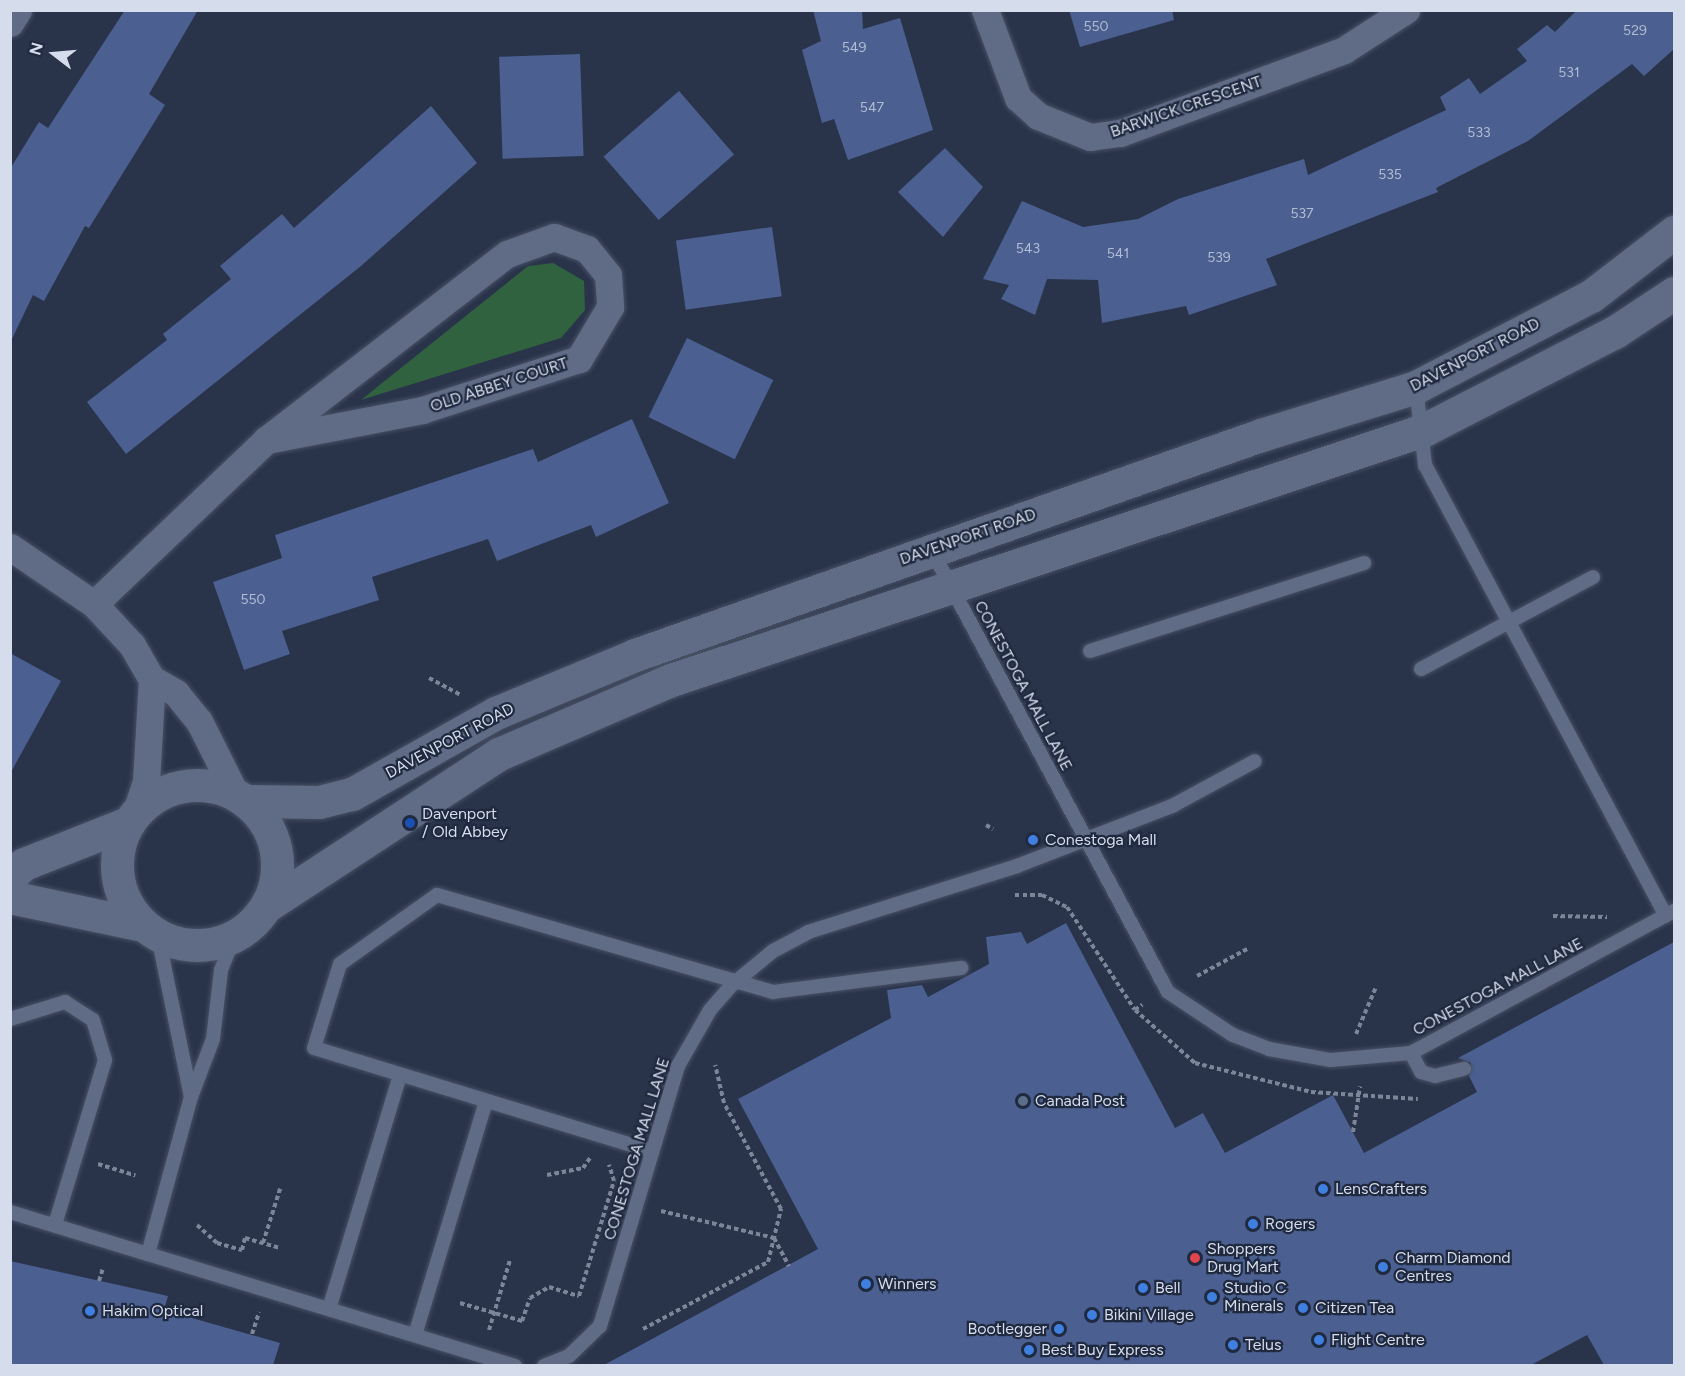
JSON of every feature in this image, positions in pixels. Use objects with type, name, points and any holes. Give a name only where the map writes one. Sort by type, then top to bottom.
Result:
[{"type":"street","points":[[10,23],[18,10]]},
{"type":"street","name":"BARWICK CRESCENT","points":[[985,10],[1018,98],[1038,116],[1090,137],[1120,133],[1344,50],[1406,10]]},
{"type":"street","name":"DAVENPORT ROAD","points":[[241,797],[319,802],[352,794],[496,713],[635,655],[931,549],[1416,387],[1591,296],[1674,232]]},
{"type":"street","name":"OLD ABBEY COURT","points":[[94,604],[266,440],[507,254],[554,237],[588,249],[608,274],[610,307],[579,359],[422,410],[266,440]]},
{"type":"street","name":"DAVENPORT ROAD","points":[[268,905],[499,754],[671,680],[1424,430],[1615,332],[1674,292]]},
{"type":"street","points":[[10,547],[94,604],[132,645],[152,679],[176,693],[199,721],[241,797],[274,838],[278,861],[268,905],[235,936],[196,946],[151,930],[10,897]]},
{"type":"street","points":[[151,930],[120,887],[120,844],[146,782],[152,679]]},
{"type":"street","points":[[10,876],[24,864],[131,819],[147,801],[181,786],[199,784],[241,797]]},
{"type":"lane","name":"CONESTOGA MALL LANE","points":[[931,549],[1168,992],[1199,1015],[1269,1049],[1307,1058],[1357,1062],[1411,1053],[1670,914],[1425,465],[1424,430],[1416,387]]},
{"type":"lane","points":[[1090,651],[1364,563]]},
{"type":"lane","points":[[1421,669],[1593,577]]},
{"type":"lane","points":[[1087,839],[1172,806],[1255,761]]},
{"type":"lane","name":"CONESTOGA MALL LANE","points":[[544,1365],[569,1356],[600,1326],[678,1066],[710,1010],[733,984],[773,951],[808,932],[1087,839]]},
{"type":"lane","points":[[651,1151],[314,1048],[340,964],[437,895],[733,984],[772,992],[961,968]]},
{"type":"lane","points":[[151,930],[191,1097]]},
{"type":"lane","points":[[148,1254],[191,1097],[213,1039],[221,970],[235,936]]},
{"type":"lane","points":[[10,1019],[65,1002],[93,1020],[105,1060],[55,1225]]},
{"type":"lane","points":[[1411,1053],[1421,1072],[1435,1076],[1464,1069]]},
{"type":"lane","points":[[329,1310],[400,1075]]},
{"type":"lane","points":[[415,1335],[486,1101]]},
{"type":"lane","points":[[10,1212],[515,1365]]},
{"type":"path","points":[[986,825],[993,829]]},
{"type":"path","points":[[1553,916],[1607,917]]},
{"type":"path","points":[[1197,976],[1249,948]]},
{"type":"path","points":[[1354,1037],[1376,987]]},
{"type":"path","points":[[1135,1010],[1143,1005]]},
{"type":"path","points":[[643,1329],[768,1262],[781,1209],[724,1103],[716,1065]]},
{"type":"path","points":[[1353,1132],[1360,1087]]},
{"type":"path","points":[[76,1157],[135,1175]]},
{"type":"path","points":[[547,1175],[583,1168],[586,1161],[599,1157]]},
{"type":"path","points":[[460,1303],[522,1321],[530,1298],[549,1287],[579,1296],[614,1181],[606,1160]]},
{"type":"path","points":[[263,1244],[280,1189]]},
{"type":"path","points":[[661,1211],[774,1238],[789,1266]]},
{"type":"path","points":[[197,1225],[217,1243],[242,1250],[245,1238],[279,1248]]},
{"type":"path","points":[[489,1330],[510,1260]]},
{"type":"path","points":[[99,1281],[103,1268]]},
{"type":"green space","points":[[553,263],[584,281],[585,310],[561,338],[361,400],[528,266]]},
{"type":"building","points":[[125,10],[198,10],[149,94],[165,105],[89,228],[85,226],[44,301],[33,295],[10,343],[10,169],[39,122],[48,128]]},
{"type":"building","points":[[813,10],[862,10],[863,29],[900,18],[933,130],[848,160],[834,119],[822,123],[802,50],[821,41]]},
{"type":"building","points":[[1069,10],[1172,10],[1174,20],[1080,47]]},
{"type":"building","points":[[1577,10],[1674,10],[1674,49],[1644,76],[1632,64],[1528,141],[1436,188],[1438,192],[1266,259],[1277,285],[1189,315],[1186,306],[1102,323],[1098,280],[1047,279],[1035,315],[1001,299],[1009,285],[983,279],[1022,201],[1083,227],[1138,219],[1178,199],[1304,159],[1308,175],[1446,110],[1440,97],[1469,78],[1480,94],[1527,61],[1517,49],[1547,25],[1555,32]]},
{"type":"building","points":[[580,54],[584,156],[503,159],[499,57]]},
{"type":"building","points":[[679,91],[734,154],[659,220],[604,157]]},
{"type":"building","points":[[431,106],[477,163],[361,266],[126,454],[87,402],[167,340],[163,334],[231,279],[220,266],[282,214],[294,228]]},
{"type":"building","points":[[945,148],[983,187],[943,237],[898,192]]},
{"type":"building","points":[[772,227],[782,296],[686,310],[676,240]]},
{"type":"building","points":[[687,338],[773,380],[735,459],[648,417]]},
{"type":"building","points":[[632,419],[669,503],[596,537],[591,525],[497,561],[488,539],[372,577],[379,600],[282,631],[290,654],[244,670],[213,582],[282,558],[275,535],[533,449],[538,462]]},
{"type":"building","points":[[10,653],[61,681],[10,774]]},
{"type":"building","points":[[1066,923],[1175,1128],[1203,1113],[1225,1153],[1333,1095],[1364,1153],[1477,1092],[1469,1076],[1471,1063],[1458,1058],[1674,942],[1674,1365],[1604,1365],[1587,1335],[1531,1365],[604,1365],[818,1249],[738,1099],[891,1018],[887,990],[922,985],[928,997],[989,964],[986,937],[1021,932],[1027,944]]},
{"type":"building","points":[[10,1261],[168,1296],[164,1310],[280,1343],[273,1365],[10,1365]]},
{"type":"place","name":"Davenport / Old Abbey","points":[[410,823]]},
{"type":"place","name":"Conestoga Mall","points":[[1033,840]]},
{"type":"place","name":"Canada Post","points":[[1023,1101]]},
{"type":"place","name":"LensCrafters","points":[[1323,1189]]},
{"type":"place","name":"Rogers","points":[[1253,1224]]},
{"type":"place","name":"Shoppers Drug Mart","points":[[1195,1258]]},
{"type":"place","name":"Charm Diamond Centres","points":[[1383,1267]]},
{"type":"place","name":"Winners","points":[[866,1284]]},
{"type":"place","name":"Bell","points":[[1143,1288]]},
{"type":"place","name":"Studio C Minerals","points":[[1212,1297]]},
{"type":"place","name":"Citizen Tea","points":[[1303,1308]]},
{"type":"place","name":"Hakim Optical","points":[[90,1311]]},
{"type":"place","name":"Bikini Village","points":[[1092,1315]]},
{"type":"place","name":"Bootlegger","points":[[1059,1329]]},
{"type":"place","name":"Flight Centre","points":[[1319,1340]]},
{"type":"place","name":"Telus","points":[[1233,1345]]},
{"type":"place","name":"Best Buy Express","points":[[1029,1350]]}]
